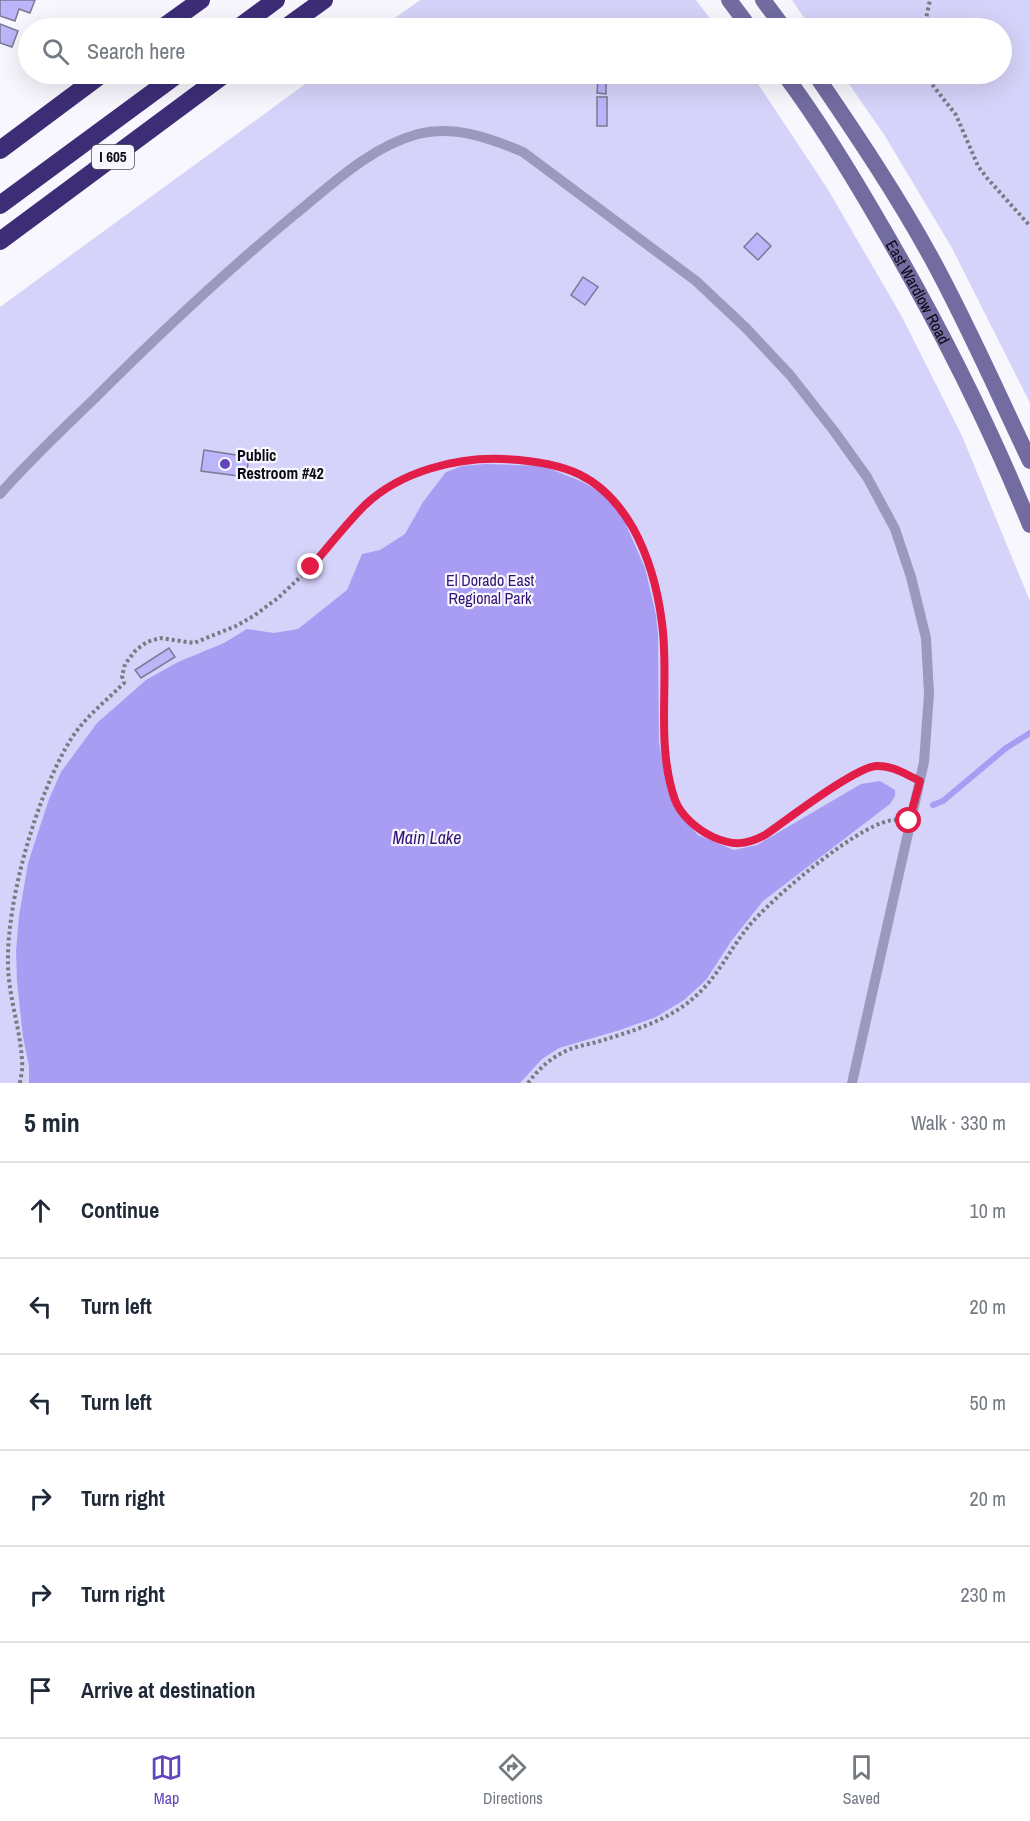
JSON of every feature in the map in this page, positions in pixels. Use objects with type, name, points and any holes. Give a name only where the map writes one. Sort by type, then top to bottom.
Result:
[{"type":"highway","points":[[176,18],[201,0]]},
{"type":"highway","points":[[252,18],[276,0]]},
{"type":"highway","points":[[299,18],[324,0]]},
{"type":"highway","points":[[0,150],[89,84]]},
{"type":"highway","name":"I 605","points":[[0,205],[164,84]]},
{"type":"highway","name":"I 605","points":[[0,241],[212,84]]},
{"type":"main road","points":[[729,0],[742,18]]},
{"type":"main road","points":[[763,0],[776,18]]},
{"type":"main road","name":"East Wardlow Road","points":[[791,84],[854,179],[910,275],[964,379],[1030,525]]},
{"type":"main road","name":"East Wardlow Road","points":[[822,84],[881,171],[932,259],[1030,461]]},
{"type":"lane","points":[[0,494],[132,361],[238,261],[351,168],[383,149],[417,134],[447,130],[490,138],[523,152],[696,281],[746,328],[790,375],[834,431],[867,477],[895,529],[911,577],[926,638],[929,694],[924,762],[852,1083]]},
{"type":"path","points":[[926,18],[930,0]]},
{"type":"path","points":[[932,84],[956,116],[978,166],[1030,226]]},
{"type":"path","points":[[20,1083],[22,1061],[12,1008],[8,965],[13,900],[29,840],[54,770],[72,738],[90,715],[124,683],[122,676],[125,664],[136,650],[147,642],[160,638],[194,643],[236,626],[255,615],[278,598],[311,567],[367,504],[386,489],[414,474],[453,462],[483,458],[547,462],[602,487],[623,511],[641,543],[656,586],[663,624],[667,757],[676,802],[695,827],[729,844],[751,842],[865,768],[891,767],[920,781]]},
{"type":"path","points":[[528,1083],[549,1060],[564,1052],[650,1024],[681,1008],[711,981],[748,926],[773,901],[855,835],[892,819],[909,821]]},
{"type":"green space","points":[[420,0],[696,0],[710,18],[395,18]]},
{"type":"green space","points":[[792,0],[1030,0],[1030,403],[952,248],[885,136],[849,84],[1012,84],[1012,18],[804,18]]},
{"type":"green space","name":"El Dorado East Regional Park","points":[[305,84],[758,84],[827,188],[901,315],[962,436],[1030,601],[1030,1083],[0,1083],[0,307]]},
{"type":"water","name":"Main Lake","points":[[485,464],[543,466],[583,482],[605,495],[623,518],[645,568],[656,615],[659,743],[668,791],[674,807],[698,835],[734,850],[757,845],[861,784],[880,781],[895,790],[895,796],[890,804],[763,901],[732,940],[706,980],[684,1000],[656,1017],[559,1048],[542,1059],[520,1083],[29,1083],[29,1066],[23,1037],[17,981],[16,951],[28,863],[49,799],[61,772],[97,723],[146,680],[178,662],[224,643],[247,629],[274,633],[298,629],[347,590],[362,554],[380,550],[405,534],[423,502],[446,472],[462,466]]},
{"type":"building","points":[[0,0],[35,0],[30,13],[19,9],[15,21],[0,16]]},
{"type":"building","points":[[0,24],[18,31],[12,47],[0,43]]},
{"type":"building","points":[[598,84],[606,84],[606,94],[597,93]]},
{"type":"building","points":[[597,97],[607,97],[607,126],[597,126]]},
{"type":"building","points":[[757,233],[771,246],[758,260],[744,247]]},
{"type":"building","points":[[583,277],[598,287],[585,305],[571,295]]},
{"type":"building","name":"Public Restroom #42","points":[[204,450],[249,457],[246,477],[201,471]]},
{"type":"building","points":[[169,648],[175,657],[141,678],[135,670]]},
{"type":"waterway","points":[[933,805],[943,801],[1006,748],[1030,733]]},
{"type":"place","name":"Public Restroom #42","points":[[225,464]]},
{"type":"route","points":[[311,567],[367,504],[386,489],[414,474],[453,462],[483,458],[547,462],[571,471],[602,487],[623,511],[641,543],[656,586],[663,624],[665,731],[670,778],[676,802],[695,827],[729,844],[751,842],[765,835],[848,778],[865,768],[876,766],[891,767],[920,781],[909,821]]}]
